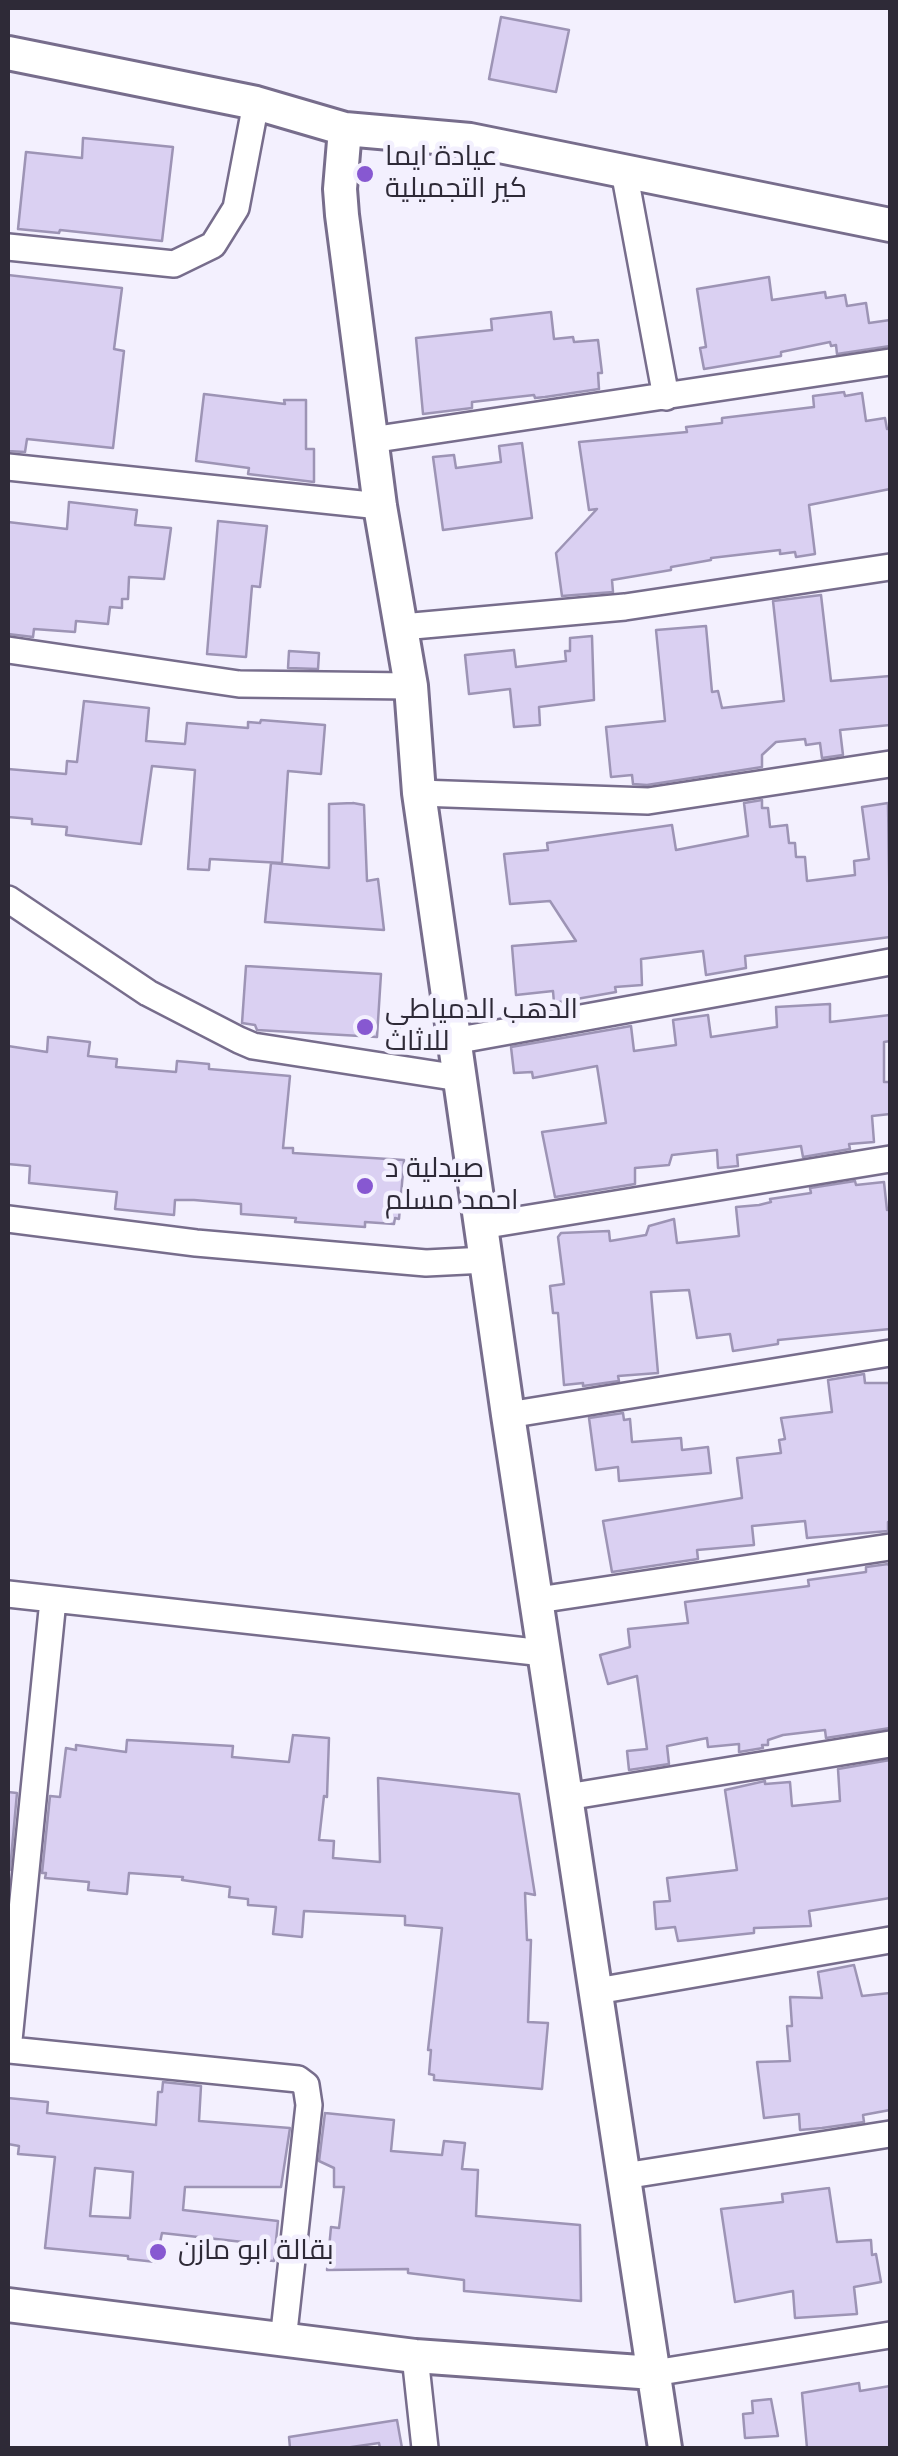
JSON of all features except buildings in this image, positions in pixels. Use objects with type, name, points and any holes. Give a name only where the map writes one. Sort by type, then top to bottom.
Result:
[{"type":"street","points":[[8,53],[256,104],[345,130],[470,140],[890,225]]},
{"type":"street","points":[[8,246],[174,264],[213,244],[236,208],[256,104]]},
{"type":"street","points":[[345,130],[341,202],[380,506],[411,686],[419,793],[508,1415],[665,2448]]},
{"type":"street","points":[[624,171],[666,397]]},
{"type":"street","points":[[371,440],[890,362]]},
{"type":"street","points":[[8,467],[380,506]]},
{"type":"street","points":[[402,627],[625,607],[890,567]]},
{"type":"street","points":[[8,650],[239,684],[411,686]]},
{"type":"street","points":[[419,793],[648,801],[890,764]]},
{"type":"street","points":[[8,899],[148,993],[238,1040],[254,1046],[459,1078]]},
{"type":"street","points":[[454,1041],[890,962]]},
{"type":"street","points":[[481,1226],[890,1159]]},
{"type":"street","points":[[8,1219],[234,1246],[426,1263],[486,1260]]},
{"type":"street","points":[[508,1415],[890,1353]]},
{"type":"street","points":[[538,1600],[890,1547]]},
{"type":"street","points":[[8,1594],[544,1653]]},
{"type":"street","points":[[52,1600],[9,2050],[298,2079],[306,2085],[309,2105],[283,2341]]},
{"type":"street","points":[[567,1797],[890,1744]]},
{"type":"street","points":[[597,1992],[890,1940]]},
{"type":"street","points":[[624,2176],[890,2134]]},
{"type":"street","points":[[8,2305],[415,2356],[654,2373],[890,2335]]},
{"type":"street","points":[[415,2356],[426,2448]]},
{"type":"place","name":"عيادة ايما كير التجميلية","points":[[365,174]]},
{"type":"place","name":"الدهب الدمياطي للاثاث","points":[[365,1027]]},
{"type":"place","name":"صيدلية د احمد مسلم","points":[[365,1186]]},
{"type":"place","name":"بقالة ابو مازن","points":[[158,2252]]}]
